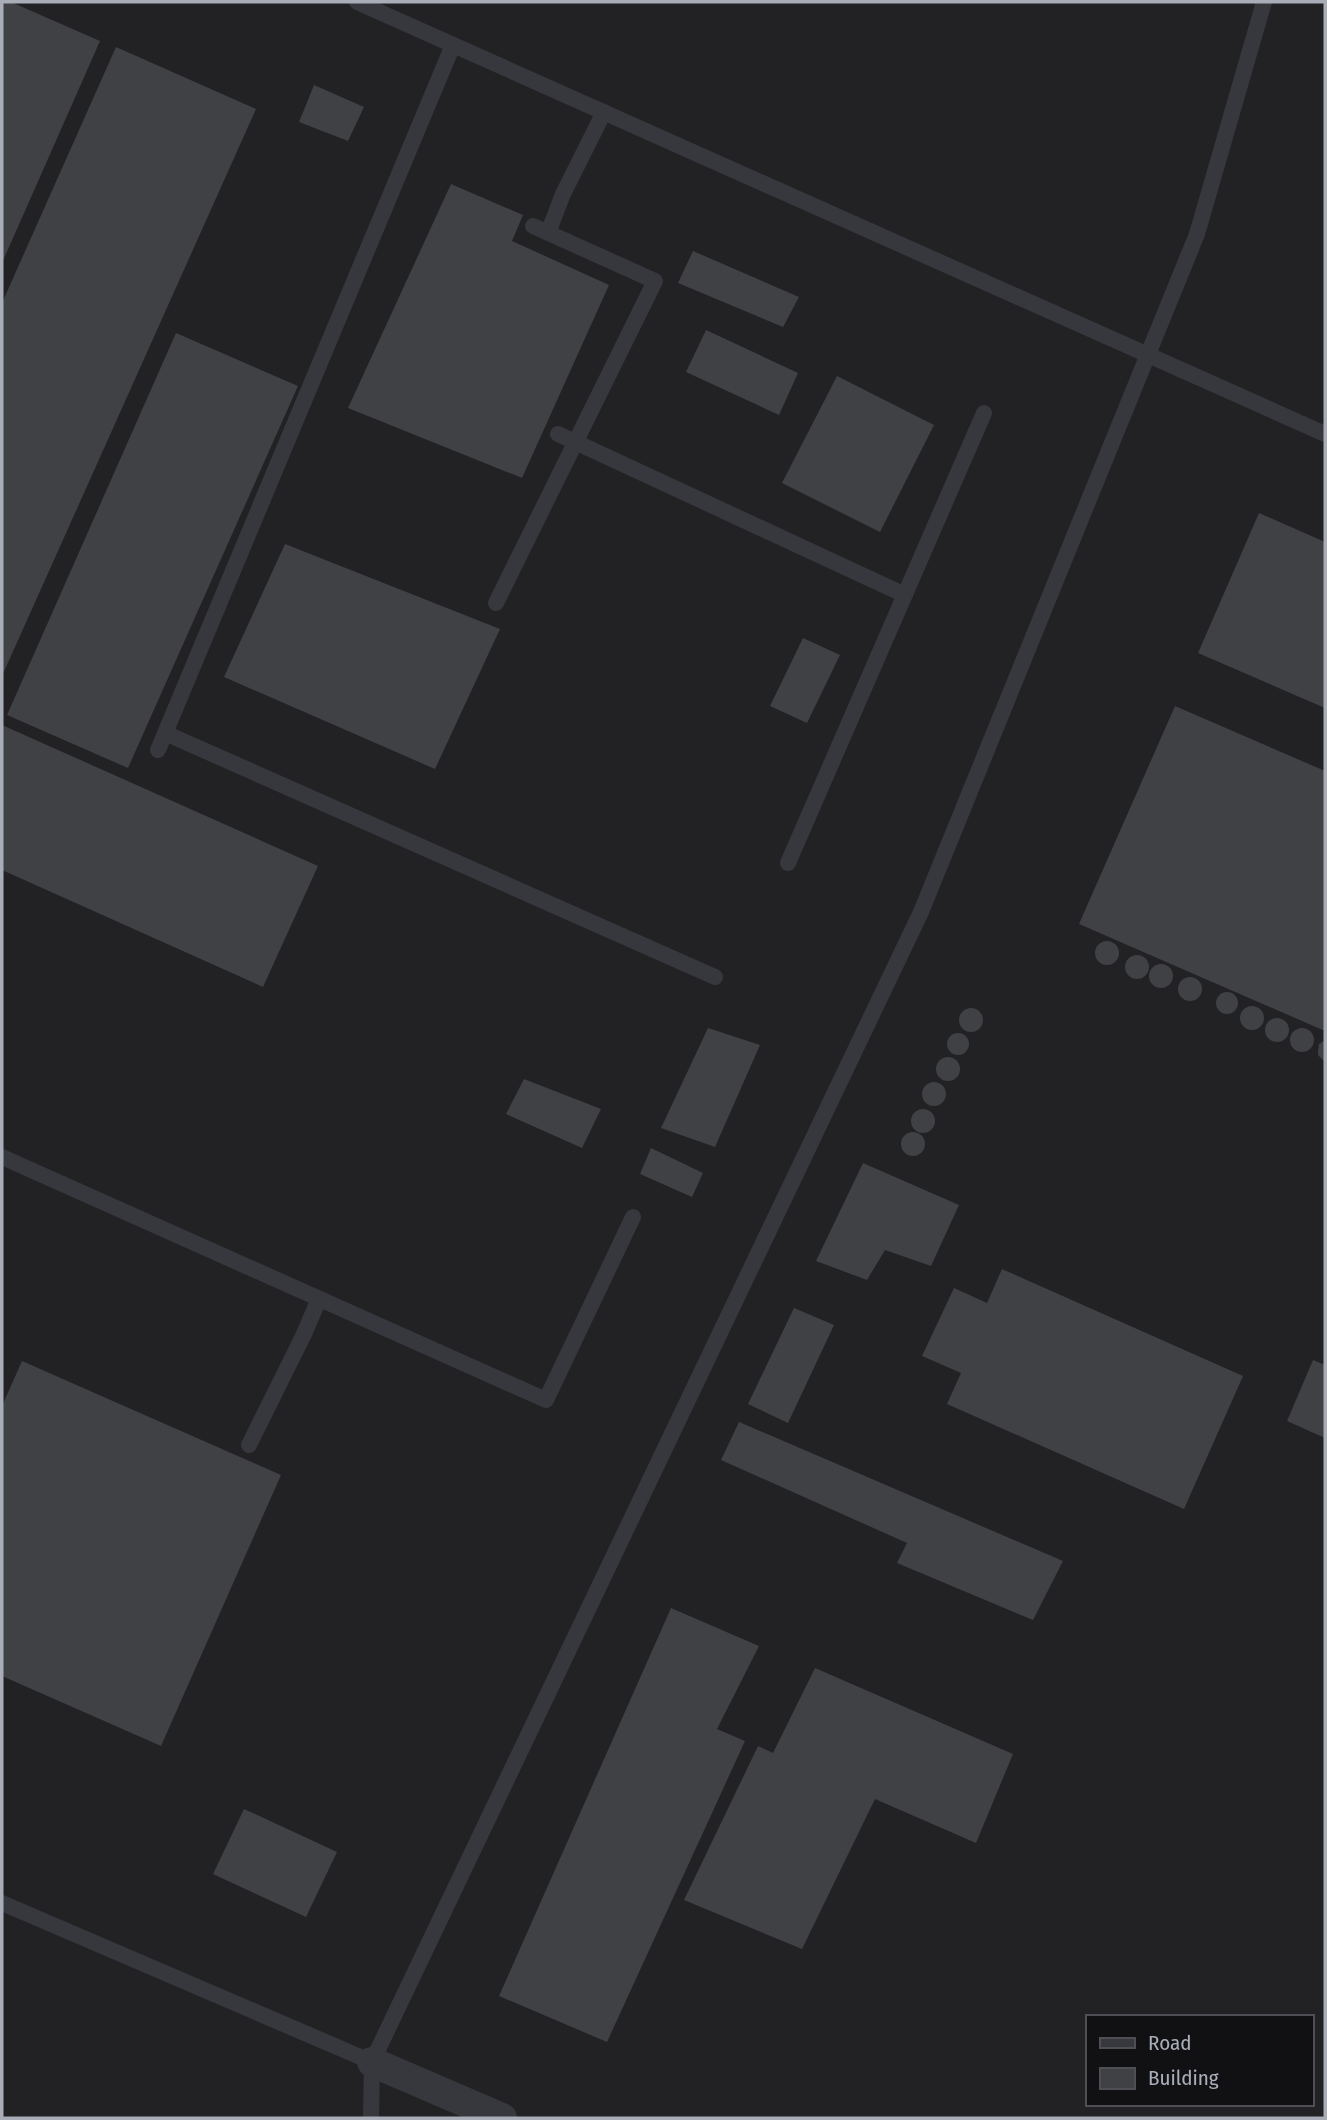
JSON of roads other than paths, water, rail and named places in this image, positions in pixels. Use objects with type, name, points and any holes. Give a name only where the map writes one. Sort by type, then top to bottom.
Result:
[{"type":"street","points":[[372,2062],[502,2118]]},
{"type":"lane","points":[[357,2],[1325,434]]},
{"type":"lane","points":[[371,2118],[372,2062],[921,912],[1197,234],[1264,2]]},
{"type":"lane","points":[[158,750],[453,44]]},
{"type":"lane","points":[[496,603],[656,281],[541,229],[563,194],[604,112]]},
{"type":"lane","points":[[788,863],[984,413]]},
{"type":"lane","points":[[558,434],[905,594]]},
{"type":"lane","points":[[165,733],[715,977]]},
{"type":"lane","points":[[2,1157],[546,1400],[633,1217]]},
{"type":"lane","points":[[249,1445],[319,1299]]},
{"type":"lane","points":[[2,1903],[372,2062]]}]
